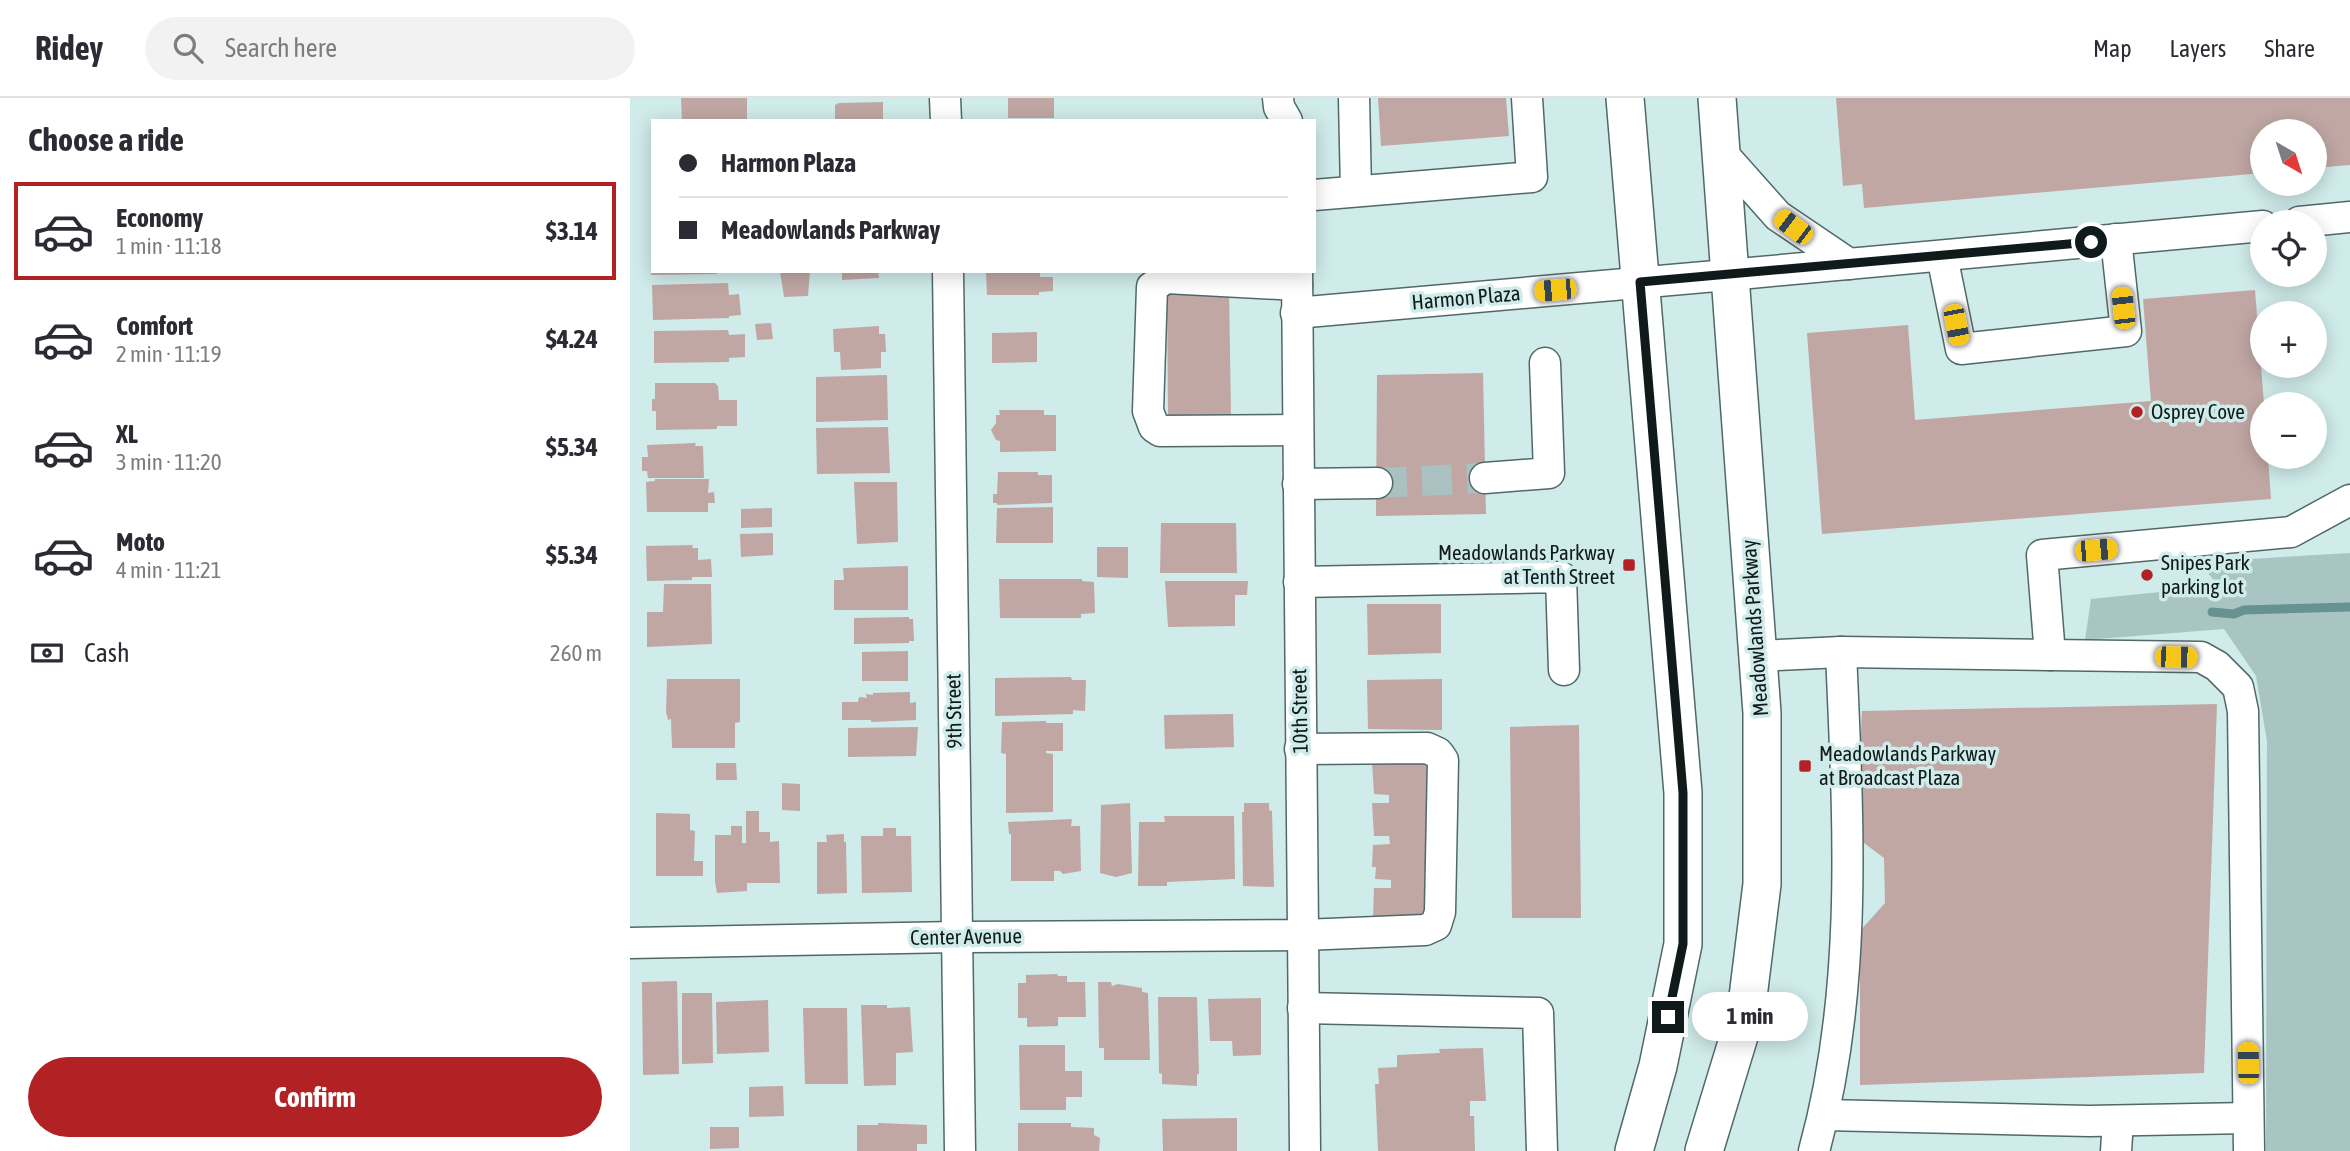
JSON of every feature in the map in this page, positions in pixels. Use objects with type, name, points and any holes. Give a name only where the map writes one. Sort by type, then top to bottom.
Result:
[{"type":"main road","points":[[1625,98],[1683,793],[1683,944],[1658,1066],[1633,1151]]},
{"type":"main road","name":"Meadowlands Parkway","points":[[1704,1151],[1746,1013],[1760,897],[1762,713],[1717,98]]},
{"type":"street","points":[[945,98],[946,119]]},
{"type":"street","points":[[1278,98],[1279,107],[1286,119]]},
{"type":"street","points":[[1354,98],[1356,191]]},
{"type":"street","points":[[1316,195],[1532,177],[1527,98]]},
{"type":"street","points":[[1721,152],[1778,216],[1849,264]]},
{"type":"street","points":[[2327,220],[2350,218]]},
{"type":"street","name":"Harmon Plaza","points":[[1297,430],[1160,431],[1154,427],[1148,411],[1152,287],[1166,278],[1296,290],[1640,282],[2250,227]]},
{"type":"street","points":[[1942,256],[1961,349],[2126,331],[2116,239]]},
{"type":"street","name":"9th Street","points":[[948,273],[960,1151]]},
{"type":"street","name":"10th Street","points":[[1296,290],[1305,1151]]},
{"type":"street","points":[[1485,478],[1549,473],[1545,363]]},
{"type":"street","points":[[1298,484],[1377,483]]},
{"type":"street","points":[[2050,655],[2042,555],[2291,533],[2350,500]]},
{"type":"street","points":[[1299,582],[1561,577],[1564,670]]},
{"type":"street","points":[[1758,656],[1841,652],[2201,657],[2217,666],[2238,687],[2243,711],[2244,739],[2249,1151]]},
{"type":"street","points":[[1814,1151],[1824,1115],[1840,1022],[1847,902],[1841,652]]},
{"type":"street","name":"Center Avenue","points":[[630,943],[958,937],[1303,935],[1425,930],[1436,925],[1440,912],[1443,760],[1438,753],[1427,748],[1300,749]]},
{"type":"street","points":[[1303,1008],[1538,1013],[1542,1151]]},
{"type":"street","points":[[1824,1115],[2118,1121],[2248,1118]]},
{"type":"street","points":[[2116,1151],[2118,1121]]},
{"type":"green space","points":[[2350,553],[2350,1151],[2266,1151],[2267,741],[2256,676],[2224,629],[2085,640],[2091,599],[2219,586],[2198,562]]},
{"type":"building","points":[[681,98],[747,98],[747,119],[682,119]]},
{"type":"building","points":[[1008,98],[1054,98],[1054,118],[1008,118]]},
{"type":"building","points":[[1378,98],[1506,98],[1509,136],[1381,146]]},
{"type":"building","points":[[1836,98],[2350,98],[2350,165],[2328,167],[2328,119],[2250,119],[2250,174],[1864,208],[1862,184],[1843,186]]},
{"type":"building","points":[[883,102],[883,119],[835,119],[835,105]]},
{"type":"building","points":[[651,273],[717,273],[717,274]]},
{"type":"building","points":[[780,273],[810,273],[808,296],[784,297]]},
{"type":"building","points":[[842,273],[878,273],[879,278],[842,280]]},
{"type":"building","points":[[986,273],[1040,273],[1040,277],[1053,277],[1053,291],[1039,292],[1039,295],[987,295]]},
{"type":"building","points":[[728,283],[729,295],[739,294],[741,315],[729,318],[653,320],[652,285]]},
{"type":"building","points":[[1229,289],[1231,417],[1168,417],[1167,290]]},
{"type":"building","name":"Osprey Cove","points":[[2255,290],[2256,301],[2250,301],[2250,378],[2262,378],[2263,392],[2250,392],[2250,469],[2269,469],[2271,499],[1822,534],[1807,333],[1908,325],[1915,420],[2151,401],[2143,299]]},
{"type":"building","points":[[771,323],[773,339],[757,340],[755,324]]},
{"type":"building","points":[[879,326],[879,334],[885,334],[886,352],[881,352],[881,368],[841,370],[840,352],[834,352],[833,329]]},
{"type":"building","points":[[728,330],[729,335],[745,334],[745,357],[729,358],[729,362],[654,363],[654,331]]},
{"type":"building","points":[[1037,332],[1037,362],[992,363],[992,333]]},
{"type":"building","points":[[1483,373],[1486,514],[1376,516],[1377,375]]},
{"type":"building","points":[[887,375],[888,420],[816,422],[816,377]]},
{"type":"building","points":[[655,383],[715,383],[718,386],[719,400],[737,400],[737,426],[656,430],[656,411],[652,411]]},
{"type":"building","points":[[999,410],[1044,410],[1044,415],[1056,415],[1056,451],[1000,452],[1000,441],[996,440],[991,430],[996,423],[996,415],[1000,415]]},
{"type":"building","points":[[888,427],[890,473],[817,474],[816,428]]},
{"type":"building","points":[[696,443],[695,446],[703,446],[704,478],[648,478],[647,471],[642,471],[642,457],[648,457],[647,445]]},
{"type":"building","points":[[998,472],[1038,472],[1038,475],[1052,475],[1052,503],[993,503],[993,494],[997,494]]},
{"type":"building","points":[[655,479],[709,479],[708,493],[714,492],[715,503],[708,503],[708,512],[647,512],[646,482]]},
{"type":"building","points":[[854,482],[897,482],[898,542],[857,544]]},
{"type":"building","points":[[1053,507],[1053,543],[996,543],[997,508]]},
{"type":"building","points":[[772,508],[772,527],[741,528],[741,509]]},
{"type":"building","points":[[1161,523],[1236,523],[1237,573],[1160,573]]},
{"type":"building","points":[[773,533],[773,555],[741,557],[740,534]]},
{"type":"building","points":[[693,545],[692,548],[698,548],[698,560],[711,559],[712,577],[647,581],[646,546]]},
{"type":"building","points":[[1097,547],[1128,547],[1128,578],[1097,577]]},
{"type":"building","points":[[908,566],[908,610],[834,610],[834,580],[844,580],[843,568]]},
{"type":"building","points":[[999,579],[1082,579],[1094,582],[1095,613],[1081,614],[1081,618],[1000,618]]},
{"type":"building","points":[[1165,581],[1248,581],[1247,595],[1235,595],[1235,626],[1168,627]]},
{"type":"building","points":[[664,584],[711,584],[712,644],[647,647],[647,612],[663,612]]},
{"type":"building","points":[[1367,604],[1441,604],[1441,653],[1368,655]]},
{"type":"building","points":[[854,618],[913,619],[914,641],[854,644]]},
{"type":"building","points":[[908,651],[908,681],[862,681],[862,652]]},
{"type":"building","points":[[1071,677],[1072,680],[1086,680],[1085,711],[1073,710],[1073,714],[995,716],[995,678]]},
{"type":"building","points":[[667,679],[740,679],[740,722],[735,723],[735,748],[672,748],[671,719],[668,720],[666,712]]},
{"type":"building","points":[[1442,679],[1442,730],[1368,729],[1367,680]]},
{"type":"building","points":[[910,692],[910,703],[916,702],[916,720],[842,720],[842,702],[858,702],[859,697],[867,698],[866,694]]},
{"type":"building","points":[[2217,704],[2204,1073],[1860,1085],[1860,931],[1885,903],[1884,858],[1856,837],[1862,711]]},
{"type":"building","points":[[1233,714],[1234,747],[1165,749],[1164,715]]},
{"type":"building","points":[[1002,722],[1063,723],[1063,751],[1046,751],[1053,754],[1053,812],[1006,813],[1006,754],[1001,753]]},
{"type":"building","points":[[1579,725],[1581,918],[1512,918],[1510,727]]},
{"type":"building","points":[[918,727],[916,756],[848,757],[848,728]]},
{"type":"building","points":[[1427,760],[1429,917],[1373,916],[1374,888],[1391,888],[1391,880],[1375,879],[1376,867],[1372,867],[1373,845],[1390,844],[1389,836],[1374,836],[1372,803],[1389,803],[1389,795],[1374,794],[1372,762]]},
{"type":"building","points":[[716,763],[736,763],[737,780],[716,780]]},
{"type":"building","points":[[782,783],[800,784],[800,811],[782,810]]},
{"type":"building","points":[[1130,803],[1132,873],[1116,877],[1100,873],[1101,805]]},
{"type":"building","points":[[1244,803],[1269,803],[1269,810],[1272,811],[1274,887],[1243,886]]},
{"type":"building","points":[[746,811],[759,811],[759,832],[770,832],[770,842],[779,841],[780,883],[747,883],[747,891],[717,893],[715,835],[731,835],[731,826],[742,826],[742,843],[746,843]]},
{"type":"building","points":[[656,813],[690,814],[690,830],[695,831],[694,861],[703,861],[703,876],[656,876]]},
{"type":"building","points":[[1164,816],[1234,816],[1235,879],[1138,886],[1139,822],[1165,822]]},
{"type":"building","points":[[1072,819],[1071,826],[1080,826],[1081,871],[1063,874],[1054,871],[1054,881],[1011,881],[1011,834],[1008,822]]},
{"type":"building","points":[[883,828],[896,828],[896,836],[911,836],[912,892],[862,893],[861,836],[883,836]]},
{"type":"building","points":[[844,834],[847,893],[817,894],[817,842],[827,842],[826,835]]},
{"type":"building","points":[[1058,974],[1057,976],[1067,976],[1067,982],[1085,982],[1086,1017],[1058,1017],[1058,1026],[1027,1027],[1027,1018],[1018,1018],[1018,983],[1026,983],[1026,975]]},
{"type":"building","points":[[677,981],[679,1074],[643,1075],[642,982]]},
{"type":"building","points":[[1098,982],[1142,988],[1142,992],[1148,993],[1150,1060],[1104,1060],[1104,1048],[1099,1048]]},
{"type":"building","points":[[682,993],[712,993],[713,1063],[682,1064]]},
{"type":"building","points":[[1158,997],[1197,997],[1197,1086],[1162,1084],[1162,1074],[1159,1073]]},
{"type":"building","points":[[1261,998],[1261,1055],[1233,1056],[1232,1041],[1210,1041],[1208,999]]},
{"type":"building","points":[[768,1000],[769,1052],[717,1054],[716,1002]]},
{"type":"building","points":[[861,1005],[910,1007],[913,1052],[896,1053],[896,1085],[864,1086]]},
{"type":"building","points":[[803,1008],[847,1008],[848,1084],[805,1084]]},
{"type":"building","points":[[1019,1045],[1065,1045],[1065,1071],[1082,1071],[1082,1097],[1066,1097],[1066,1110],[1020,1110]]},
{"type":"building","points":[[1483,1048],[1486,1101],[1470,1101],[1470,1116],[1474,1116],[1475,1151],[1378,1151],[1375,1084],[1379,1084],[1378,1068],[1397,1067],[1397,1055],[1440,1053],[1439,1049]]},
{"type":"building","points":[[783,1086],[784,1116],[749,1117],[749,1087]]},
{"type":"building","points":[[1237,1118],[1237,1151],[1163,1151],[1162,1119]]},
{"type":"building","points":[[1018,1123],[1071,1123],[1071,1127],[1094,1128],[1094,1135],[1100,1138],[1099,1151],[1018,1151]]},
{"type":"building","points":[[857,1125],[927,1125],[927,1144],[917,1144],[917,1151],[857,1151]]},
{"type":"building","points":[[710,1127],[739,1127],[739,1148],[710,1149]]},
{"type":"waterway","points":[[2212,612],[2234,614],[2244,610],[2350,607]]},
{"type":"tunnel","points":[[1377,483],[1485,478]]},
{"type":"place","name":"Osprey Cove","points":[[2137,412]]},
{"type":"place","name":"Meadowlands Parkway at Tenth Street","points":[[1629,565]]},
{"type":"place","name":"Snipes Park parking lot","points":[[2147,575]]},
{"type":"place","name":"Meadowlands Parkway at Broadcast Plaza","points":[[1805,766]]},
{"type":"route","points":[[1668,1017],[1683,944],[1683,793],[1640,282],[2091,242]]}]
